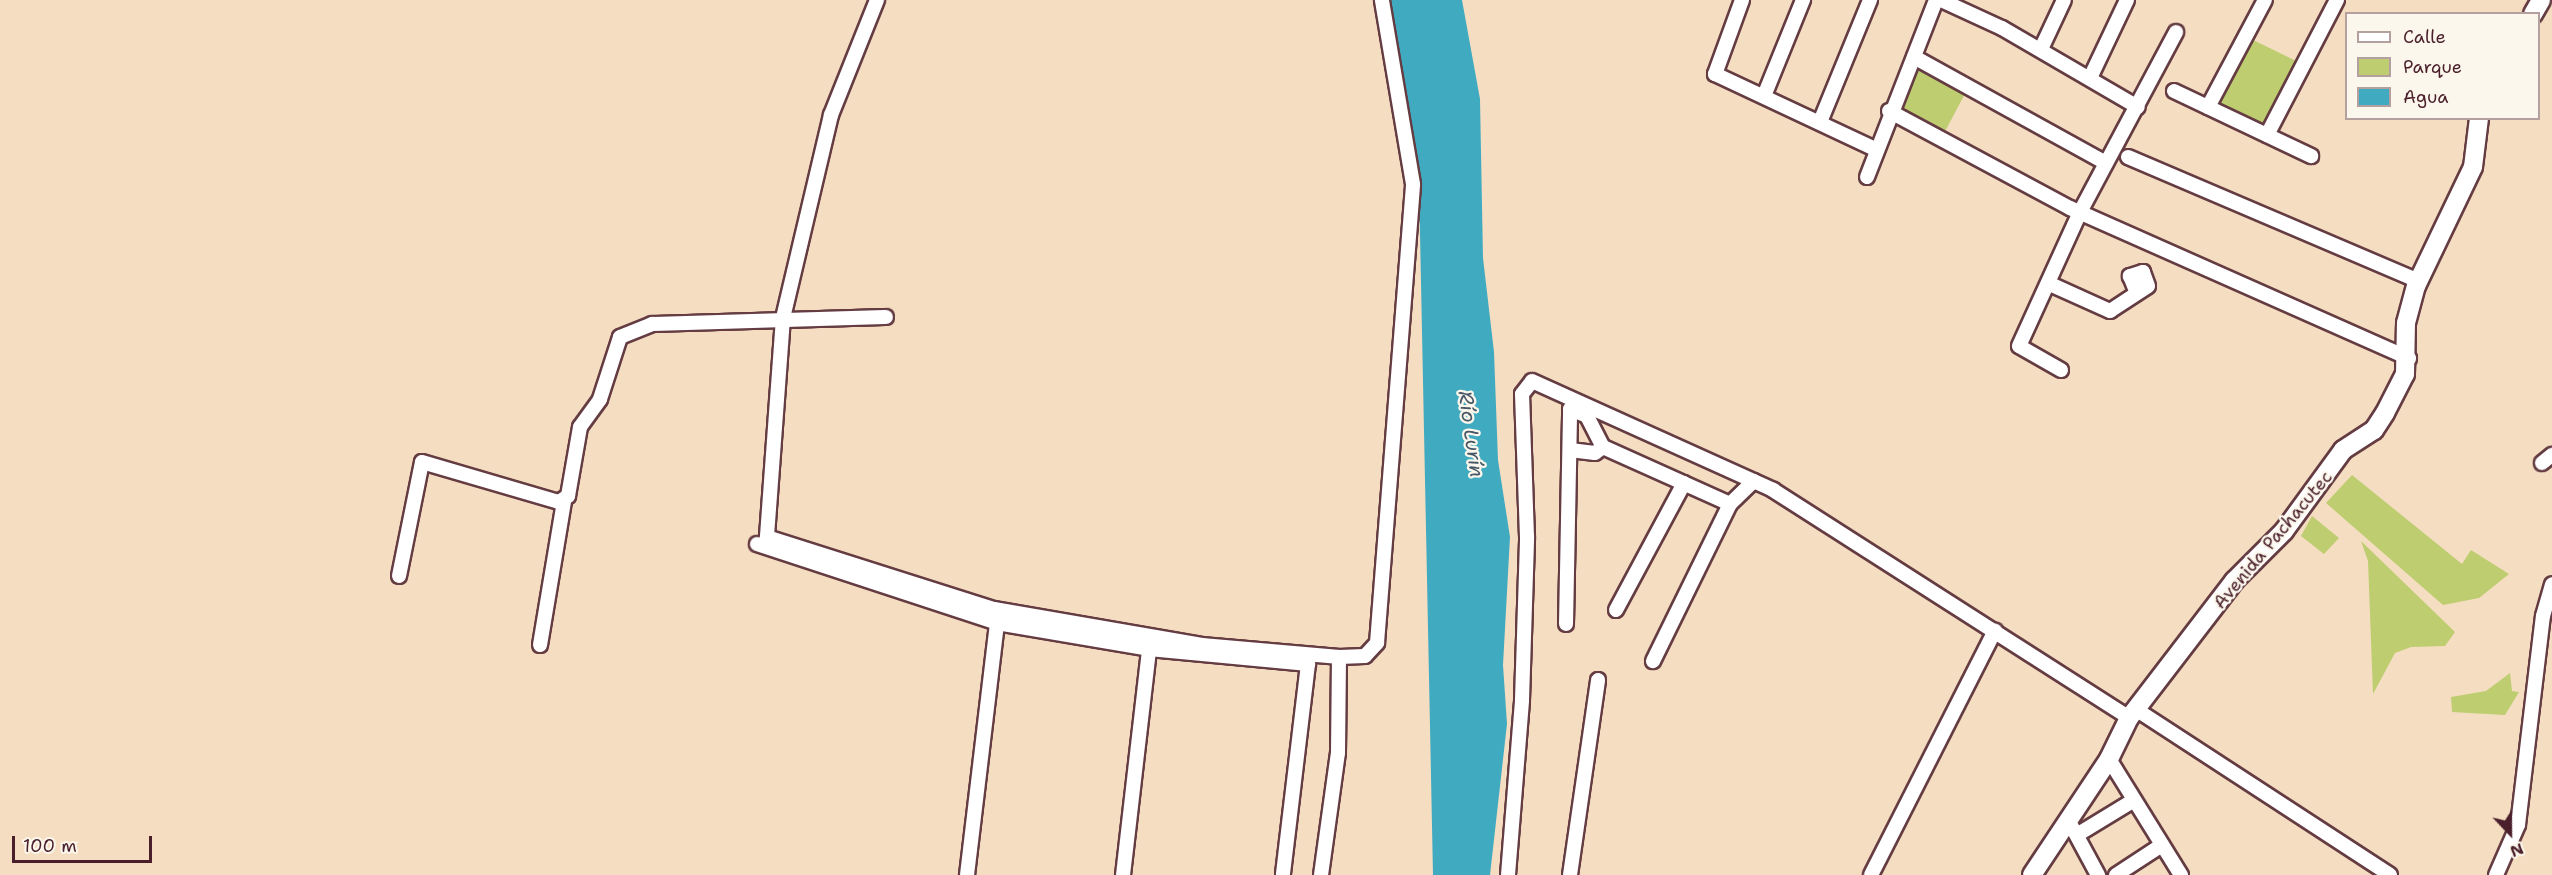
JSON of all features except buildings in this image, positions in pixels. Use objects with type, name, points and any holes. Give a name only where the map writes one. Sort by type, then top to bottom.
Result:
[{"type":"main road","points":[[2409,357],[2406,323],[2418,281],[2473,167],[2480,120]]},
{"type":"main road","name":"Avenida Pachacutec","points":[[2032,875],[2074,829],[2133,714],[2234,581],[2284,531],[2343,450],[2374,430],[2409,357]]},
{"type":"street","points":[[877,0],[831,115],[783,318],[766,521],[771,540],[844,557],[902,582],[994,609],[1202,645],[1339,657],[1365,656],[1377,644],[1413,184],[1382,0]]},
{"type":"street","points":[[1742,0],[1714,71],[1875,149]]},
{"type":"street","points":[[1764,96],[1803,0]]},
{"type":"street","points":[[1820,122],[1870,0]]},
{"type":"street","points":[[1867,177],[1889,111],[1914,57],[1935,0]]},
{"type":"street","points":[[1941,0],[2041,49],[2138,107]]},
{"type":"street","points":[[2041,49],[2064,0]]},
{"type":"street","points":[[2090,78],[2127,0]]},
{"type":"street","points":[[2208,107],[2265,0]]},
{"type":"street","points":[[2267,135],[2333,1]]},
{"type":"street","points":[[2061,370],[2019,346],[2050,284],[2080,212],[2176,32]]},
{"type":"street","points":[[1914,57],[2106,163]]},
{"type":"street","points":[[2174,91],[2311,156]]},
{"type":"street","points":[[1889,111],[2080,212],[2409,357]]},
{"type":"street","points":[[2128,157],[2418,281]]},
{"type":"street","points":[[2050,284],[2110,311],[2121,308],[2136,291]]},
{"type":"street","points":[[540,645],[579,427],[600,399],[616,340],[652,324],[783,318],[886,317]]},
{"type":"street","points":[[1508,875],[1522,700],[1526,386],[1538,381],[1754,481],[2390,875]]},
{"type":"street","points":[[1566,624],[1570,409],[1587,416],[1603,447],[1730,504]]},
{"type":"street","points":[[1570,450],[1595,453],[1603,447]]},
{"type":"street","points":[[399,576],[422,462],[564,501]]},
{"type":"street","points":[[1653,661],[1730,504],[1754,481]]},
{"type":"street","points":[[1616,610],[1684,483]]},
{"type":"street","points":[[757,544],[997,622],[1149,649],[1310,666],[1283,875]]},
{"type":"street","points":[[2496,875],[2518,825],[2552,584]]},
{"type":"street","points":[[968,875],[997,622]]},
{"type":"street","points":[[1871,875],[1995,631]]},
{"type":"street","points":[[1123,875],[1149,649]]},
{"type":"street","points":[[1321,875],[1338,753],[1339,657]]},
{"type":"street","points":[[1569,875],[1598,680]]},
{"type":"street","points":[[2109,759],[2181,875]]},
{"type":"street","points":[[2098,875],[2074,829],[2134,800]]},
{"type":"street","points":[[2116,875],[2162,845]]},
{"type":"green space","points":[[2249,38],[2297,61],[2264,128],[2217,105]]},
{"type":"green space","points":[[1918,65],[1967,91],[1943,135],[1895,109]]},
{"type":"green space","points":[[2352,475],[2462,564],[2471,550],[2509,574],[2479,598],[2443,605],[2326,503]]},
{"type":"green space","points":[[2312,516],[2339,538],[2324,554],[2301,536]]},
{"type":"green space","points":[[2361,541],[2455,632],[2445,646],[2411,647],[2395,653],[2373,694],[2368,561]]},
{"type":"green space","points":[[2510,673],[2512,691],[2519,692],[2505,715],[2452,712],[2451,697],[2486,691]]},
{"type":"water","name":"Río Lurín","points":[[1388,0],[1462,0],[1480,99],[1483,258],[1494,352],[1498,460],[1510,537],[1503,665],[1507,724],[1490,875],[1433,875],[1419,184]]}]
